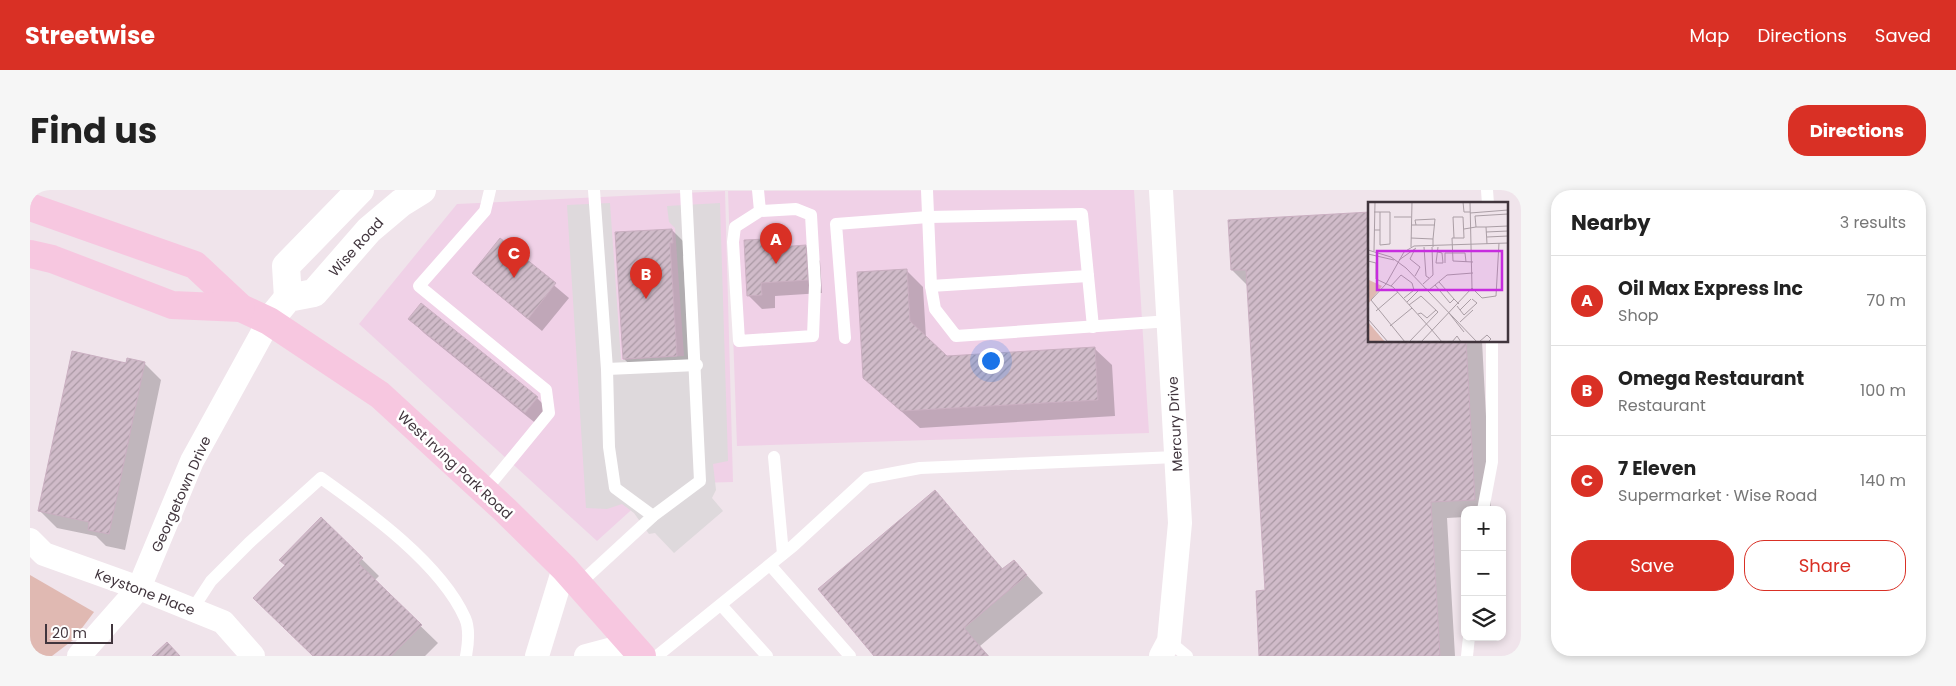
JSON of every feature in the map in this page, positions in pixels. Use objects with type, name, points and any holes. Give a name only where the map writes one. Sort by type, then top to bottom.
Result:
[{"type":"main road","name":"West Irving Park Road","points":[[30,207],[194,265],[241,308],[269,321],[380,395],[571,576],[636,650]]},
{"type":"main road","name":"West Irving Park Road","points":[[30,254],[52,259],[172,304],[241,308]]},
{"type":"street","points":[[269,321],[288,298],[286,266],[360,190]]},
{"type":"street","name":"Wise Road","points":[[288,298],[314,293],[369,230],[401,203],[422,190]]},
{"type":"street","name":"Mercury Drive","points":[[1161,190],[1170,321],[1180,522],[1172,651]]},
{"type":"street","name":"Georgetown Drive","points":[[79,656],[139,588],[192,461],[269,321]]},
{"type":"street","name":"Keystone Place","points":[[30,540],[44,554],[139,588],[222,622],[253,656]]},
{"type":"street","points":[[537,656],[571,576]]},
{"type":"street","points":[[586,656],[636,650]]},
{"type":"lane","points":[[484,492],[549,413],[546,390],[419,286],[485,211],[490,190]]},
{"type":"lane","points":[[594,190],[607,369],[609,447],[614,488],[653,516]]},
{"type":"lane","points":[[571,576],[700,481],[696,365],[686,190]]},
{"type":"lane","points":[[758,190],[760,211]]},
{"type":"lane","points":[[927,190],[931,286],[935,309],[956,336],[1170,321]]},
{"type":"lane","points":[[796,210],[811,215],[815,285],[813,336],[740,341],[732,242],[735,226],[760,211],[796,210]]},
{"type":"lane","points":[[845,338],[836,224],[928,216],[1082,214],[1093,327]]},
{"type":"lane","points":[[931,286],[1088,276]]},
{"type":"lane","points":[[1484,506],[1492,462],[1492,342]]},
{"type":"lane","points":[[607,369],[696,365]]},
{"type":"lane","points":[[774,457],[784,554]]},
{"type":"lane","points":[[657,656],[784,554],[867,478],[920,468],[1176,457]]},
{"type":"lane","points":[[192,610],[212,581],[249,543],[321,478],[371,514],[444,581],[466,620],[468,646],[466,656]]},
{"type":"lane","points":[[770,565],[850,656]]},
{"type":"lane","points":[[721,605],[767,656]]},
{"type":"lane","points":[[1467,656],[1469,641]]},
{"type":"shaded area","points":[[1134,190],[1149,433],[737,446],[728,191]]},
{"type":"shaded area","points":[[725,191],[733,482],[660,484],[597,541],[359,324],[457,204]]},
{"type":"shaded area","points":[[610,203],[621,360],[684,356],[675,228],[669,222],[667,206],[720,203],[728,461],[713,464],[716,490],[712,498],[723,511],[674,553],[655,533],[649,534],[634,513],[622,504],[607,509],[586,508],[567,205]]},
{"type":"shaded area","points":[[30,575],[94,612],[73,640],[52,656],[30,656]]},
{"type":"building","points":[[1368,212],[1368,342],[1466,342],[1475,500],[1431,502],[1440,656],[1259,656],[1256,591],[1265,590],[1246,270],[1231,270],[1228,220]]},
{"type":"building","points":[[672,229],[673,243],[670,243],[677,356],[623,359],[615,232]]},
{"type":"building","points":[[500,238],[556,283],[528,319],[472,273]]},
{"type":"building","points":[[766,239],[767,248],[806,245],[808,280],[761,283],[762,295],[747,296],[744,240]]},
{"type":"building","points":[[907,269],[910,321],[947,356],[1095,347],[1098,400],[901,411],[863,378],[857,272]]},
{"type":"building","points":[[421,303],[538,397],[525,413],[408,319]]},
{"type":"building","points":[[72,351],[126,363],[127,358],[145,362],[109,534],[88,530],[89,522],[38,511]]},
{"type":"building","points":[[935,490],[1002,569],[1014,560],[1027,575],[964,628],[988,656],[874,656],[818,589]]},
{"type":"building","points":[[321,517],[363,558],[358,563],[422,625],[391,656],[313,656],[253,598],[285,565],[279,560]]},
{"type":"building","points":[[167,642],[180,656],[152,656]]},
{"type":"place","name":"Oil Max Express Inc","points":[[776,264]]},
{"type":"place","name":"7 Eleven","points":[[514,278]]},
{"type":"place","name":"Omega Restaurant","points":[[646,299]]}]
